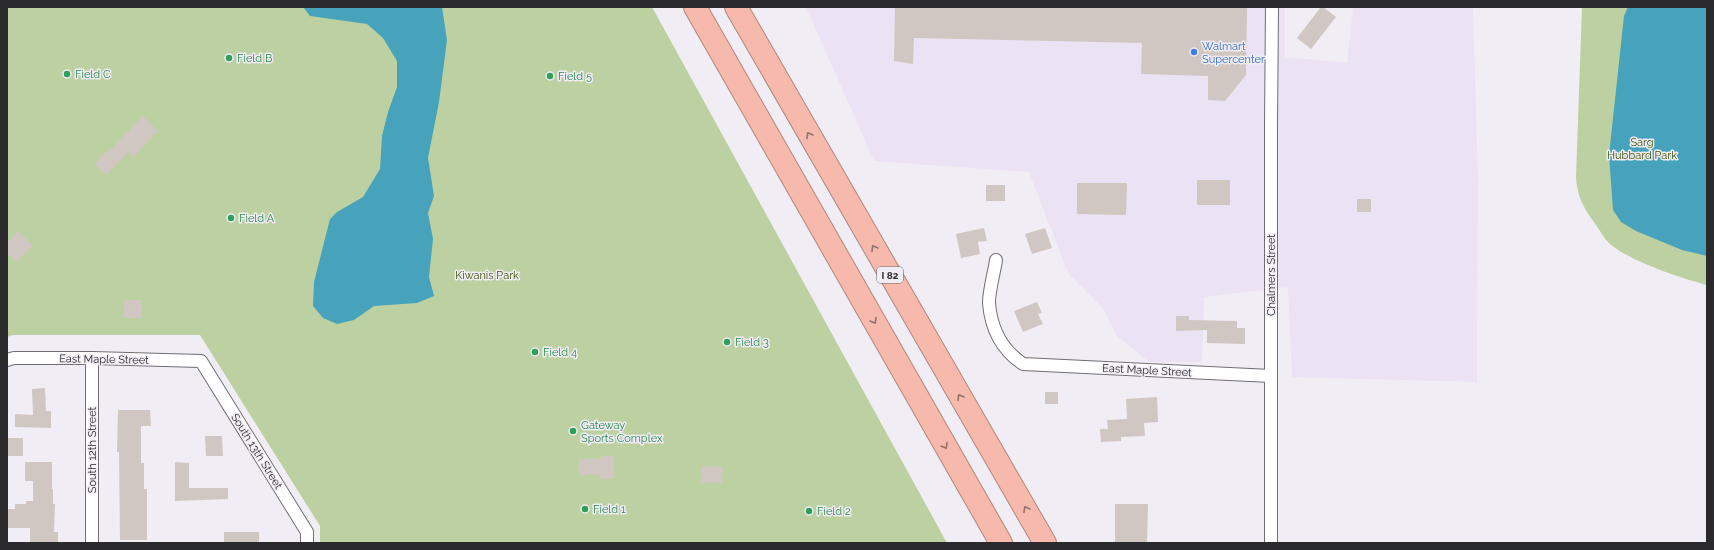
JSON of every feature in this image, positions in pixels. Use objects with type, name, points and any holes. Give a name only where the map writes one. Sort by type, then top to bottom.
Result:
[{"type":"highway","points":[[678,7],[701,46],[861,299]]},
{"type":"highway","points":[[695,7],[1001,543]]},
{"type":"highway","name":"I 82","points":[[736,7],[766,62],[1045,543]]},
{"type":"highway","points":[[743,7],[766,62]]},
{"type":"street","name":"Chalmers Street","points":[[1271,543],[1272,7]]},
{"type":"street","name":"East Maple Street","points":[[996,260],[989,302],[993,325],[1003,346],[1014,358],[1023,364],[1271,376]]},
{"type":"street","name":"East Maple Street","points":[[7,360],[14,358],[92,358],[201,361]]},
{"type":"street","name":"South 12th Street","points":[[92,358],[92,543]]},
{"type":"street","name":"South 13th Street","points":[[201,361],[307,532],[307,543]]},
{"type":"shaded area","points":[[806,7],[1285,7],[1285,57],[1347,63],[1353,7],[1473,7],[1478,177],[1477,382],[1292,377],[1288,287],[1204,297],[1202,362],[1149,362],[1117,336],[1104,310],[1068,273],[1029,172],[874,161]]},
{"type":"green space","name":"Kiwanis Park","points":[[7,7],[652,7],[947,543],[320,543],[320,526],[200,335],[13,335],[7,337]]},
{"type":"green space","name":"Sarg Hubbard Park","points":[[1582,7],[1707,7],[1707,285],[1683,278],[1639,261],[1614,247],[1606,240],[1581,201],[1576,177]]},
{"type":"water","points":[[303,7],[442,7],[447,40],[439,102],[428,158],[434,196],[428,213],[433,239],[429,277],[434,296],[417,303],[374,306],[354,320],[337,324],[323,318],[313,306],[314,282],[330,219],[337,212],[363,197],[380,169],[382,136],[388,112],[397,87],[397,61],[383,38],[367,24],[310,16]]},
{"type":"water","name":"Sarg Hubbard Park","points":[[1628,7],[1707,7],[1707,256],[1682,250],[1636,231],[1621,222],[1613,210],[1609,155],[1624,16]]},
{"type":"building","name":"Walmart Supercenter","points":[[895,7],[1247,7],[1246,75],[1225,101],[1208,100],[1208,76],[1141,74],[1142,43],[914,38],[913,64],[894,61]]},
{"type":"building","points":[[1321,7],[1336,17],[1311,49],[1297,38]]},
{"type":"building","points":[[143,116],[158,131],[133,157],[128,152],[107,175],[94,164],[105,152],[106,154]]},
{"type":"building","points":[[1197,180],[1230,180],[1230,205],[1197,205]]},
{"type":"building","points":[[1077,183],[1127,183],[1126,215],[1077,214]]},
{"type":"building","points":[[986,185],[1005,185],[1005,201],[986,201]]},
{"type":"building","points":[[1357,199],[1371,199],[1371,212],[1357,212]]},
{"type":"building","points":[[984,228],[987,241],[978,242],[980,254],[961,258],[956,234]]},
{"type":"building","points":[[1045,228],[1052,248],[1032,254],[1025,234]]},
{"type":"building","points":[[18,231],[33,245],[17,262],[7,253],[7,243]]},
{"type":"building","points":[[124,300],[142,300],[142,318],[124,318]]},
{"type":"building","points":[[1037,302],[1042,313],[1038,314],[1043,324],[1023,332],[1014,311]]},
{"type":"building","points":[[1176,316],[1189,316],[1189,320],[1237,321],[1237,328],[1245,328],[1245,344],[1207,343],[1207,330],[1176,331]]},
{"type":"building","points":[[45,388],[46,411],[51,411],[51,428],[15,427],[15,414],[33,415],[32,389]]},
{"type":"building","points":[[1045,392],[1058,392],[1058,404],[1045,404]]},
{"type":"building","points":[[1157,397],[1158,422],[1144,423],[1145,436],[1121,437],[1121,441],[1101,442],[1100,429],[1108,429],[1107,420],[1127,419],[1126,399]]},
{"type":"building","points":[[118,410],[150,410],[151,426],[141,426],[141,463],[144,463],[144,489],[147,489],[147,540],[120,540],[119,452],[117,452]]},
{"type":"building","points":[[205,436],[222,436],[223,456],[206,456]]},
{"type":"building","points":[[7,438],[23,438],[23,456],[7,456]]},
{"type":"building","points":[[601,456],[614,456],[614,479],[600,479],[600,475],[579,475],[579,459],[601,459]]},
{"type":"building","points":[[25,462],[52,462],[53,504],[55,504],[54,532],[58,532],[58,543],[30,543],[30,528],[7,528],[7,509],[15,509],[15,504],[26,504],[26,501],[33,501],[33,481],[25,481]]},
{"type":"building","points":[[175,462],[189,463],[189,488],[228,488],[228,499],[175,501]]},
{"type":"building","points":[[702,466],[723,467],[722,483],[701,483]]},
{"type":"building","points":[[1115,504],[1148,504],[1147,543],[1115,543]]},
{"type":"building","points":[[224,532],[259,532],[259,543],[224,543]]},
{"type":"place","name":"Walmart Supercenter","points":[[1194,52]]},
{"type":"place","name":"Field B","points":[[229,58]]},
{"type":"place","name":"Field C","points":[[67,74]]},
{"type":"place","name":"Field 5","points":[[550,76]]},
{"type":"place","name":"Field A","points":[[231,218]]},
{"type":"place","name":"Field 3","points":[[727,342]]},
{"type":"place","name":"Field 4","points":[[535,352]]},
{"type":"place","name":"Gateway Sports Complex","points":[[573,431]]},
{"type":"place","name":"Field 1","points":[[585,509]]},
{"type":"place","name":"Field 2","points":[[809,511]]}]
